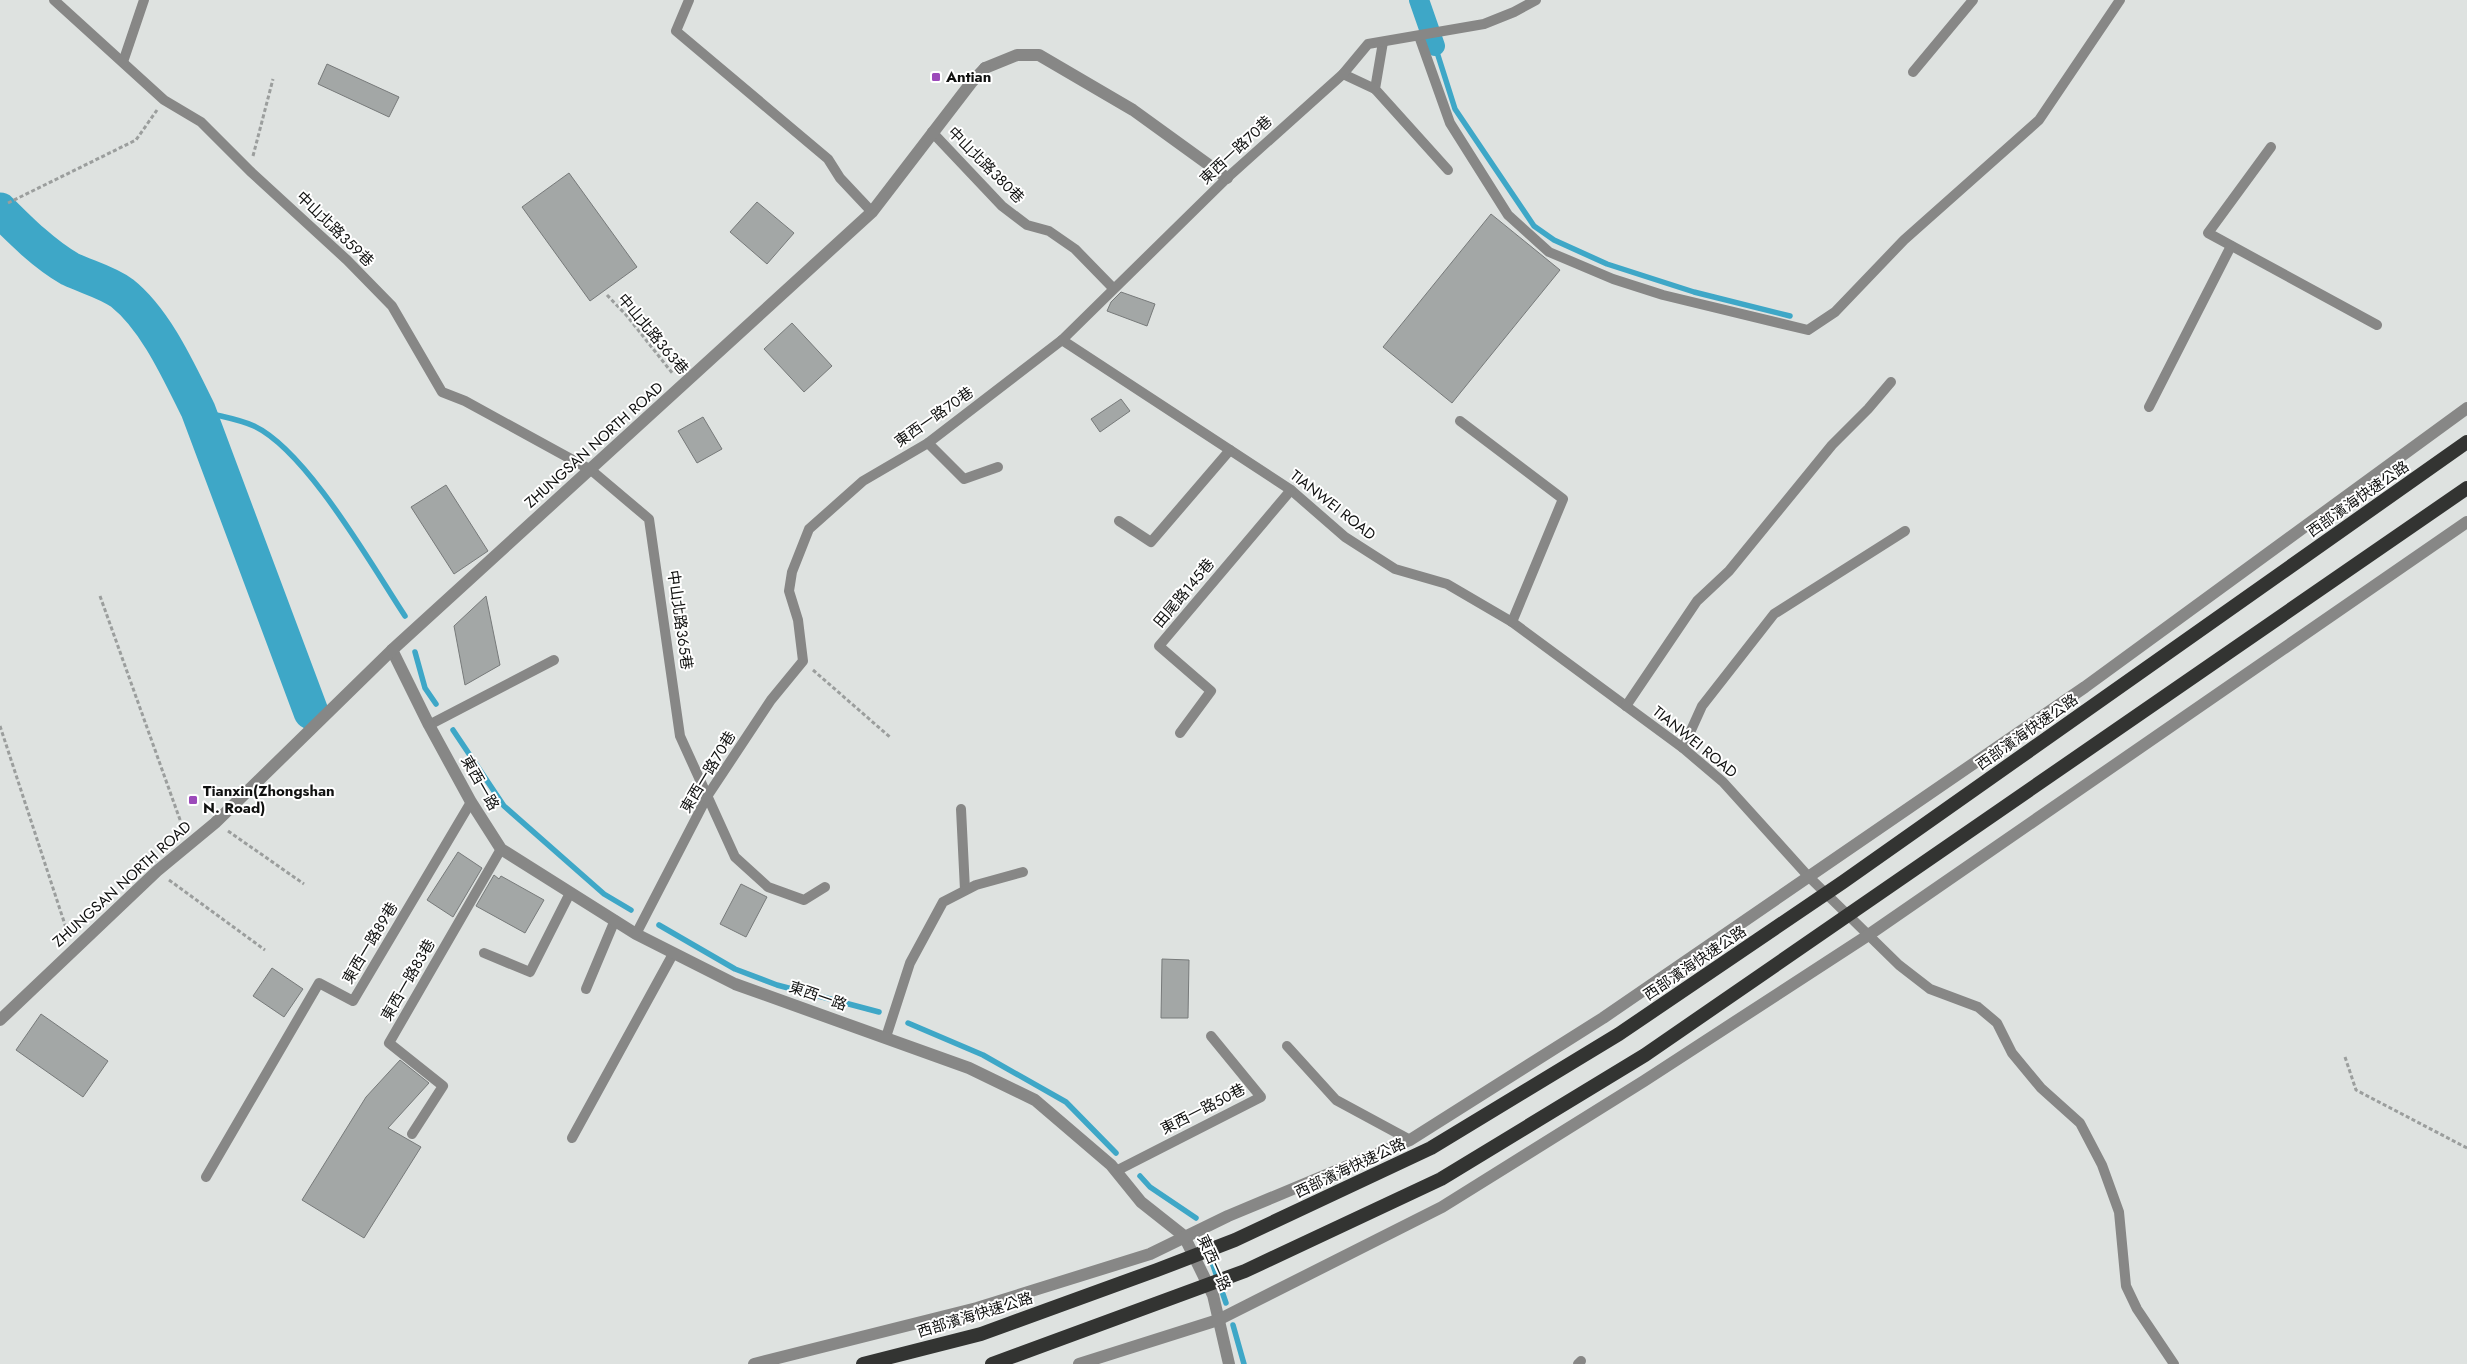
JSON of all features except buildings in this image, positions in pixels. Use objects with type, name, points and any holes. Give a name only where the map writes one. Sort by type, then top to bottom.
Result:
[{"type":"highway","name":"西部濱海快速公路","points":[[864,1364],[981,1334],[1157,1270],[1235,1240],[1431,1148],[1619,1034],[1843,882],[2467,442]]},
{"type":"highway","points":[[992,1364],[1245,1271],[1441,1179],[1645,1055],[2467,488]]},
{"type":"street","name":"ZHUNGSAN NORTH ROAD","points":[[0,1020],[157,871],[215,822],[392,650],[872,212],[932,132],[985,68],[1016,55],[1039,55],[1133,110],[1227,178]]},
{"type":"street","points":[[754,1364],[977,1308],[1150,1254],[1184,1236],[1410,1140],[1603,1018],[2085,687],[2464,410]]},
{"type":"street","points":[[1079,1364],[1218,1320],[1442,1207],[1644,1081],[1867,936],[2467,522]]},
{"type":"street","name":"東西一路","points":[[392,650],[429,725],[471,802],[501,849],[636,934],[735,984],[969,1068],[1035,1100],[1116,1171],[1141,1202],[1184,1236],[1213,1295],[1229,1364]]},
{"type":"lane","name":"中山北路359巷","points":[[54,0],[164,100],[201,122],[250,171],[347,260],[392,306],[442,392],[465,401],[591,470]]},
{"type":"lane","points":[[123,62],[144,0]]},
{"type":"lane","points":[[689,0],[676,31],[828,159],[840,178],[872,212]]},
{"type":"lane","name":"東西一路70巷","points":[[636,934],[708,795],[771,700],[803,661],[798,620],[789,591],[792,572],[809,530],[863,481],[928,443],[1062,340],[1227,178],[1343,74],[1368,44],[1484,24],[1514,12],[1536,0]]},
{"type":"lane","points":[[1913,72],[1972,0]]},
{"type":"lane","points":[[1419,36],[1450,123],[1508,215],[1549,252],[1613,279],[1663,296],[1808,330],[1835,312],[1904,240],[2039,120],[2120,0]]},
{"type":"lane","points":[[1375,89],[1383,42]]},
{"type":"lane","points":[[1343,74],[1375,89],[1448,170]]},
{"type":"lane","name":"中山北路380巷","points":[[932,132],[1002,206],[1027,225],[1049,231],[1075,249],[1113,288]]},
{"type":"lane","points":[[2271,147],[2208,233],[2377,325]]},
{"type":"lane","points":[[2149,407],[2231,246]]},
{"type":"lane","name":"TIANWEI ROAD","points":[[1062,340],[1292,490],[1346,537],[1395,569],[1447,584],[1512,622],[1683,748],[1723,782],[1808,876],[1867,936],[1930,989],[1978,1007],[1997,1023],[2012,1053],[2041,1088],[2080,1123],[2102,1165],[2118,1212],[2126,1286],[2137,1309],[2174,1364]]},
{"type":"lane","points":[[1626,706],[1697,601],[1729,571],[1832,444],[1868,409],[1891,382]]},
{"type":"lane","points":[[1460,421],[1563,499],[1512,622]]},
{"type":"lane","points":[[928,443],[964,479],[998,467]]},
{"type":"lane","points":[[1119,521],[1151,542],[1230,450]]},
{"type":"lane","name":"中山北路365巷","points":[[591,470],[649,519],[680,736],[735,857],[768,887],[804,900],[825,887]]},
{"type":"lane","name":"田尾路145巷","points":[[1180,733],[1211,691],[1159,646],[1292,490]]},
{"type":"lane","points":[[1683,748],[1702,706],[1774,614],[1905,531]]},
{"type":"lane","points":[[429,725],[554,660]]},
{"type":"lane","name":"東西一路89巷","points":[[206,1177],[319,983],[353,1001],[471,802]]},
{"type":"lane","points":[[961,809],[964,890]]},
{"type":"lane","name":"東西一路83巷","points":[[412,1134],[443,1086],[389,1043],[501,849]]},
{"type":"lane","points":[[886,1037],[910,963],[943,902],[976,884],[1024,872]]},
{"type":"lane","points":[[484,953],[530,972],[570,893]]},
{"type":"lane","points":[[586,989],[615,920]]},
{"type":"lane","points":[[572,1138],[673,954]]},
{"type":"lane","name":"東西一路50巷","points":[[1116,1171],[1261,1097],[1211,1036]]},
{"type":"lane","points":[[1287,1046],[1336,1100],[1410,1140]]},
{"type":"path","points":[[250,171],[273,79]]},
{"type":"path","points":[[8,203],[136,140],[164,100]]},
{"type":"path","name":"中山北路363巷","points":[[606,295],[627,316],[682,386]]},
{"type":"path","points":[[100,596],[189,844]]},
{"type":"path","points":[[803,661],[891,738]]},
{"type":"path","points":[[0,726],[74,950]]},
{"type":"path","points":[[215,822],[304,884]]},
{"type":"path","points":[[157,871],[266,950]]},
{"type":"path","points":[[2345,1057],[2356,1090],[2467,1148]]},
{"type":"waterway","points":[[1419,0],[1435,46]]},
{"type":"waterway","points":[[1435,46],[1455,109],[1534,226],[1554,240],[1607,264],[1694,292],[1790,316]]},
{"type":"waterway","points":[[0,210],[33,242],[60,263],[122,293],[146,317],[166,347],[198,410],[311,712]]},
{"type":"waterway","points":[[198,410],[254,426],[274,439],[295,459],[337,512],[405,616]]},
{"type":"waterway","points":[[415,652],[425,688],[436,704]]},
{"type":"waterway","points":[[453,730],[504,806],[604,894],[631,910]]},
{"type":"waterway","points":[[659,925],[735,969],[777,985],[879,1012]]},
{"type":"waterway","points":[[908,1023],[983,1055],[1066,1102],[1116,1153]]},
{"type":"waterway","points":[[1140,1176],[1150,1187],[1196,1218]]},
{"type":"waterway","points":[[1204,1239],[1226,1303]]},
{"type":"waterway","points":[[1233,1325],[1244,1364]]},
{"type":"place","name":"Antian","points":[[936,77]]},
{"type":"place","name":"Tianxin(Zhongshan N. Road)","points":[[193,800]]}]
